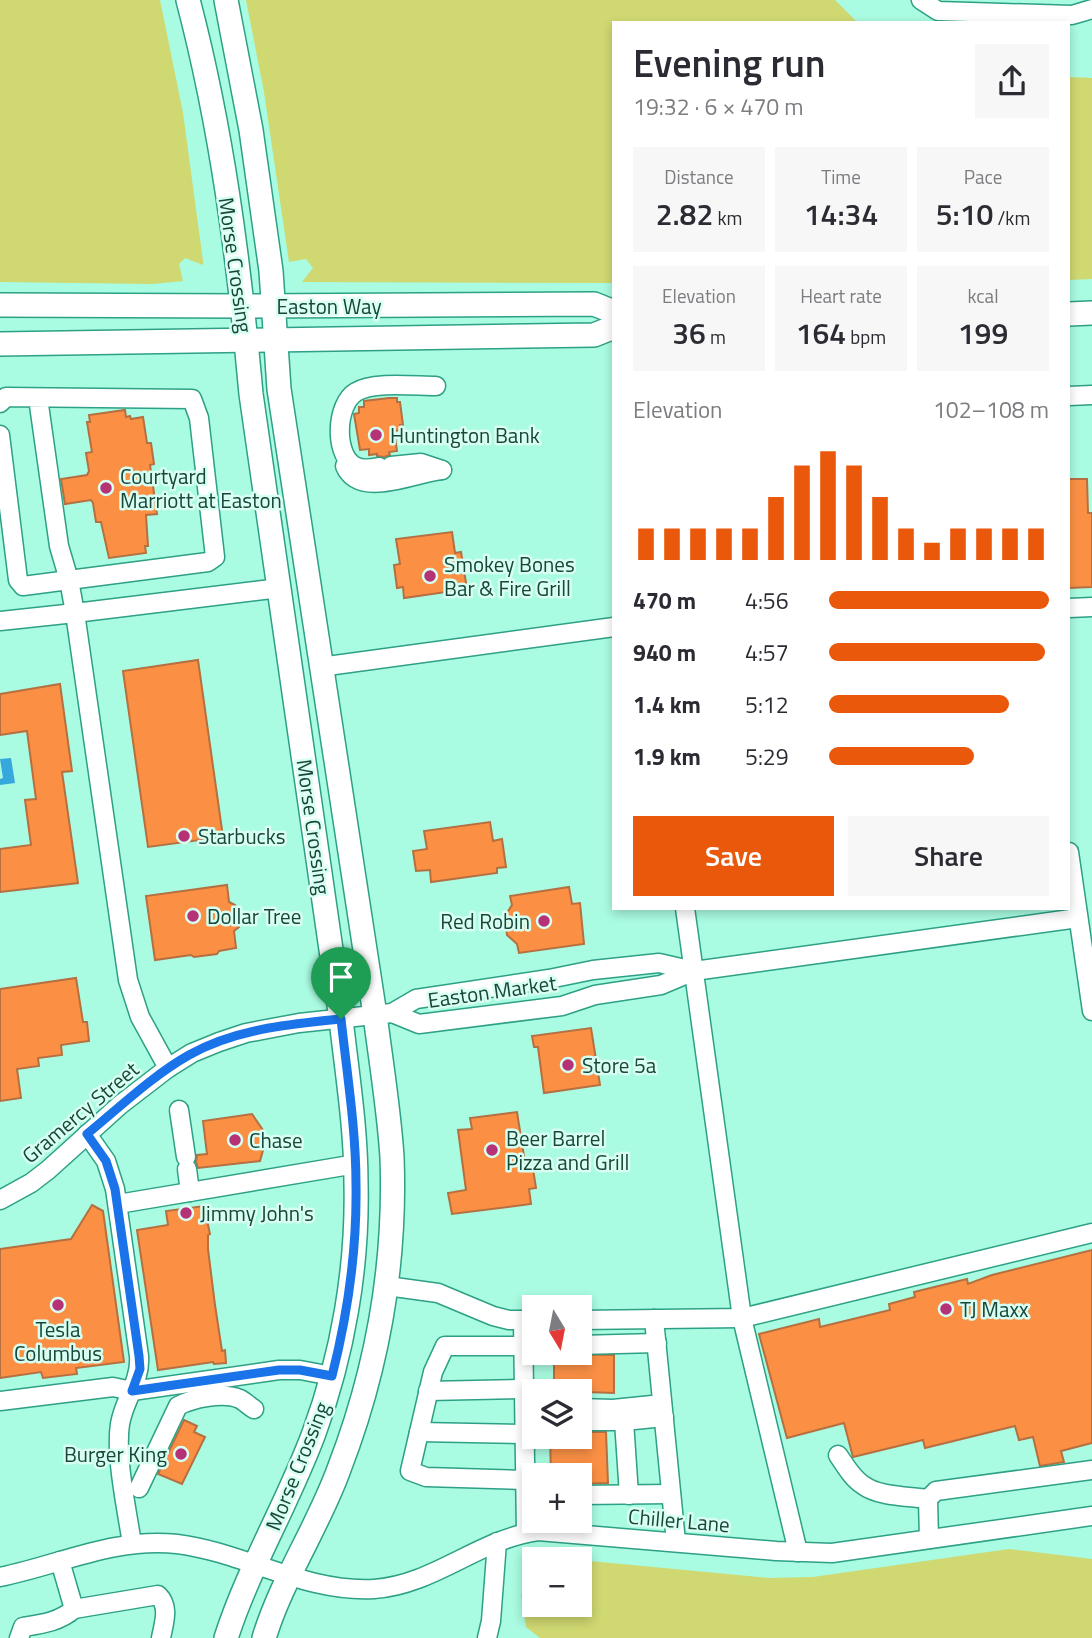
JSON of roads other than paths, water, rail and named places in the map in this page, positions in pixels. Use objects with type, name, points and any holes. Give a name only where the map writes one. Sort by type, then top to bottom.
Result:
[{"type":"main road","name":"Morse Crossing","points":[[188,0],[211,94],[244,306],[251,394],[341,1019],[356,1164],[353,1265],[345,1319],[332,1376],[272,1571],[264,1638]]},
{"type":"main road","name":"Morse Crossing","points":[[226,0],[247,102],[271,271],[279,389],[320,667],[384,1014],[392,1168],[392,1225],[387,1286],[374,1362],[358,1418],[326,1500],[272,1571],[236,1609],[226,1638]]},
{"type":"main road","name":"Easton Way","points":[[0,305],[594,304],[612,311]]},
{"type":"main road","points":[[1070,314],[1092,313]]},
{"type":"main road","name":"Easton Way","points":[[0,344],[594,335],[612,328]]},
{"type":"street","points":[[922,0],[938,11],[1072,15],[1092,9]]},
{"type":"street","points":[[344,449],[360,459],[385,463],[410,455],[441,470],[415,477],[368,482],[351,476],[345,467],[340,414],[357,391],[373,387],[436,386]]},
{"type":"street","points":[[1070,396],[1092,395]]},
{"type":"street","points":[[0,403],[6,397],[192,399],[198,418],[215,557],[208,562],[23,586],[18,580],[4,501],[0,435]]},
{"type":"street","points":[[38,398],[59,546],[75,613],[128,980],[145,1029],[168,1068]]},
{"type":"street","points":[[0,621],[280,587]]},
{"type":"street","points":[[1070,608],[1092,607]]},
{"type":"street","points":[[320,667],[612,627]]},
{"type":"street","points":[[1070,859],[1092,1011]]},
{"type":"street","points":[[685,910],[742,1318],[798,1552]]},
{"type":"street","name":"Easton Market","points":[[384,1014],[419,1024],[562,1006],[595,995],[662,985],[694,971],[1079,918]]},
{"type":"street","name":"Easton Market","points":[[384,1014],[416,999],[593,970],[659,963],[694,971]]},
{"type":"street","name":"Gramercy Street","points":[[0,1200],[31,1183],[168,1068],[192,1053],[246,1033],[299,1023],[384,1014]]},
{"type":"street","points":[[179,1110],[190,1192]]},
{"type":"street","points":[[87,1134],[106,1161],[118,1204],[139,1356],[140,1369],[122,1415],[119,1438],[132,1544]]},
{"type":"street","points":[[118,1204],[356,1164]]},
{"type":"street","points":[[592,1320],[742,1318],[1092,1233]]},
{"type":"street","points":[[387,1286],[438,1293],[494,1316],[522,1320]]},
{"type":"street","points":[[654,1319],[676,1542]]},
{"type":"street","points":[[592,1345],[657,1343]]},
{"type":"street","points":[[522,1346],[445,1346],[433,1372],[410,1471],[426,1477],[522,1490]]},
{"type":"street","points":[[0,1401],[113,1387],[132,1391],[279,1370],[300,1370],[332,1376]]},
{"type":"street","points":[[428,1391],[522,1412]]},
{"type":"street","points":[[139,1488],[178,1406],[186,1402],[225,1396],[240,1399],[254,1409]]},
{"type":"street","points":[[592,1408],[663,1410]]},
{"type":"street","points":[[592,1421],[624,1421],[663,1410]]},
{"type":"street","points":[[419,1432],[522,1414]]},
{"type":"street","points":[[624,1421],[629,1495]]},
{"type":"street","points":[[838,1455],[863,1486],[928,1499]]},
{"type":"street","points":[[929,1539],[928,1499],[936,1491],[1092,1470]]},
{"type":"street","points":[[592,1495],[671,1494]]},
{"type":"street","name":"Chiller Lane","points":[[563,1533],[832,1553],[1092,1516]]},
{"type":"street","name":"Chiller Lane","points":[[0,1577],[103,1549],[132,1544],[173,1544],[191,1546],[324,1584],[377,1589],[422,1578],[497,1542],[526,1533]]},
{"type":"street","points":[[486,1638],[491,1621],[497,1542]]},
{"type":"street","points":[[60,1561],[74,1609]]},
{"type":"street","points":[[19,1638],[23,1627],[53,1622],[74,1609],[158,1595],[164,1601],[166,1613],[161,1638]]},
{"type":"water","points":[[11,758],[15,783],[0,785],[0,779],[3,778],[0,759]]},
{"type":"place","name":"Huntington Bank","points":[[376,435]]},
{"type":"place","name":"Courtyard Marriott at Easton","points":[[106,488]]},
{"type":"place","name":"Smokey Bones Bar & Fire Grill","points":[[430,576]]},
{"type":"place","name":"Starbucks","points":[[184,836]]},
{"type":"place","name":"Dollar Tree","points":[[193,916]]},
{"type":"place","name":"Red Robin","points":[[544,921]]},
{"type":"place","name":"Store 5a","points":[[568,1065]]},
{"type":"place","name":"Chase","points":[[235,1140]]},
{"type":"place","name":"Beer Barrel Pizza and Grill","points":[[492,1150]]},
{"type":"place","name":"Jimmy John's","points":[[186,1213]]},
{"type":"place","name":"Tesla Columbus","points":[[58,1305]]},
{"type":"place","name":"TJ Maxx","points":[[946,1309]]},
{"type":"place","name":"Burger King","points":[[181,1454]]}]
